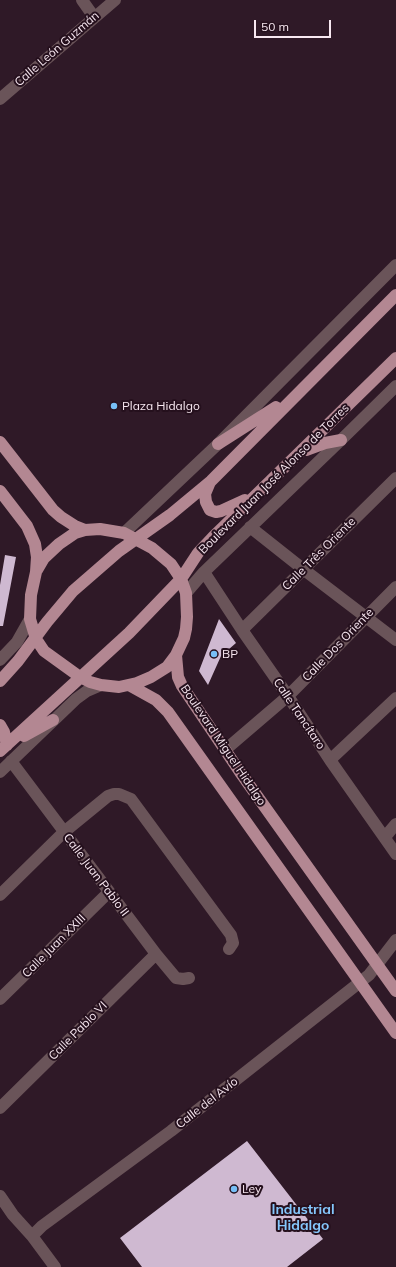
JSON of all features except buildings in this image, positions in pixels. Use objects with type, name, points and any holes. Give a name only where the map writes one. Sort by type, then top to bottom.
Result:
[{"type":"main road","points":[[0,681],[36,639],[47,622],[73,591],[119,551],[137,540],[170,515],[210,481],[396,295]]},
{"type":"main road","name":"Boulevard Juan José Alonso de Torres","points":[[3,748],[129,633],[181,579],[204,546],[396,358]]},
{"type":"main road","points":[[218,444],[297,393]]},
{"type":"main road","points":[[298,455],[315,446],[342,440]]},
{"type":"main road","name":"Boulevard Miguel Hidalgo","points":[[0,442],[53,510],[68,522],[85,530],[100,529],[124,533],[163,556],[171,564],[181,579],[186,593],[186,629],[184,638],[176,655],[178,677],[182,686],[240,772],[396,991]]},
{"type":"main road","points":[[210,481],[205,494],[207,507],[212,511],[221,511],[254,496]]},
{"type":"main road","points":[[0,491],[27,526],[35,544],[37,557],[36,572],[31,595],[30,619],[36,639],[44,651],[80,677],[90,682],[119,687],[151,677],[167,666],[176,655]]},
{"type":"main road","points":[[36,572],[44,558],[59,544],[75,533],[85,530]]},
{"type":"main road","name":"Boulevard Miguel Hidalgo","points":[[129,685],[156,700],[168,712],[396,1033]]},
{"type":"main road","points":[[3,748],[53,720]]},
{"type":"main road","points":[[0,725],[4,732],[3,748]]},
{"type":"street","points":[[82,0],[94,17]]},
{"type":"street","name":"Calle León Guzmán","points":[[0,99],[115,0]]},
{"type":"street","points":[[124,533],[218,444],[396,265]]},
{"type":"street","name":"Boulevard Juan José Alonso de Torres","points":[[186,593],[204,572],[250,526],[342,440],[396,386]]},
{"type":"street","name":"Calle Três Oriente","points":[[242,630],[396,478]]},
{"type":"street","points":[[250,526],[303,569],[396,640]]},
{"type":"street","name":"Calle Tancítaro","points":[[204,572],[330,760],[396,854]]},
{"type":"street","name":"Calle Dos Oriente","points":[[225,750],[288,696],[396,587]]},
{"type":"street","points":[[0,660],[17,642],[30,619]]},
{"type":"street","points":[[0,772],[78,697],[101,685]]},
{"type":"street","points":[[330,760],[396,698]]},
{"type":"street","name":"Calle Juan Pablo II","points":[[11,760],[156,954],[176,978],[189,978]]},
{"type":"street","points":[[0,895],[64,832],[108,796],[114,794],[124,796],[131,799],[231,935],[233,943],[229,949]]},
{"type":"street","points":[[385,837],[396,824]]},
{"type":"street","name":"Calle Juan XXIII","points":[[0,999],[109,892]]},
{"type":"street","name":"Calle del Avío","points":[[32,1236],[42,1226],[171,1131],[369,975],[396,940]]},
{"type":"street","name":"Calle Pablo VI","points":[[0,1108],[156,954]]},
{"type":"street","points":[[0,1196],[13,1215],[32,1236],[55,1267]]},
{"type":"place","name":"Plaza Hidalgo","points":[[114,406]]},
{"type":"place","name":"BP","points":[[214,654]]},
{"type":"place","name":"Ley","points":[[234,1189]]},
{"type":"district","name":"Industrial Hidalgo","points":[[303,1218]]}]
